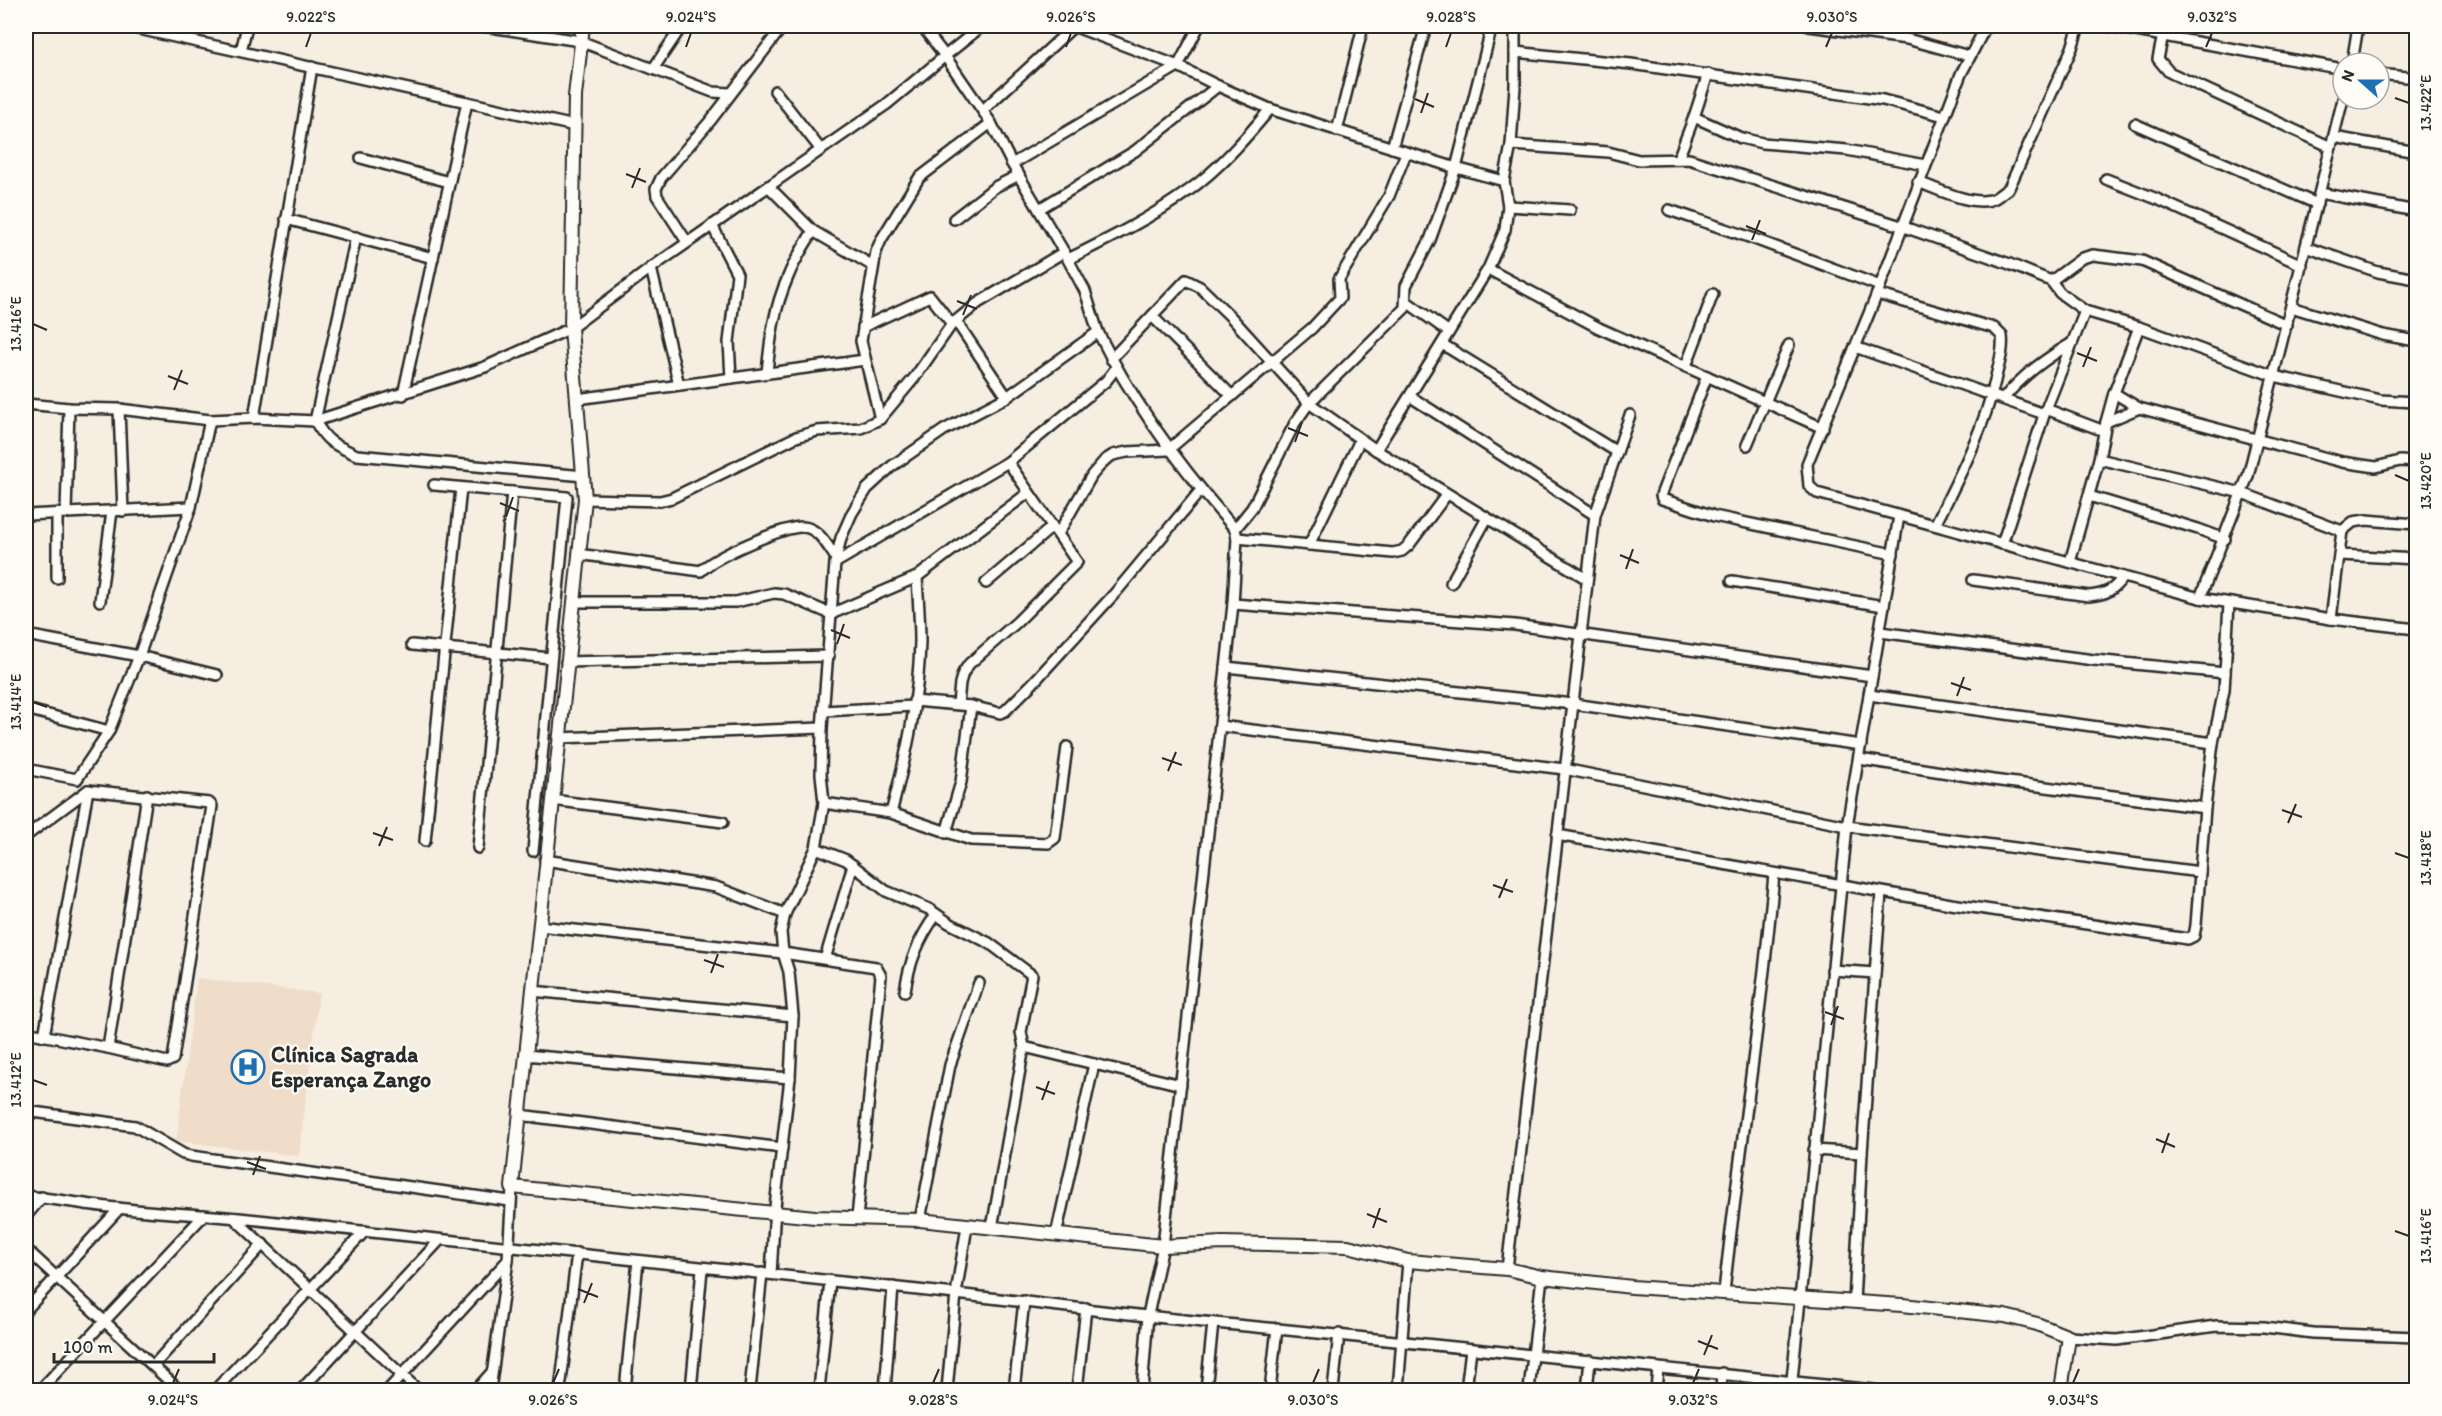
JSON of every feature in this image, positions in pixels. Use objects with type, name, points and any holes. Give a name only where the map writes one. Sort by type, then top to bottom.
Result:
[{"type":"street","points":[[125,26],[575,126]]},
{"type":"street","points":[[241,51],[247,26]]},
{"type":"street","points":[[484,26],[580,41],[713,92],[730,93]]},
{"type":"street","points":[[490,1390],[508,1260],[510,1201],[585,499],[571,328],[575,96],[583,26]]},
{"type":"street","points":[[653,69],[682,26]]},
{"type":"street","points":[[687,242],[657,196],[656,189],[661,178],[711,120],[783,26]]},
{"type":"street","points":[[922,26],[991,123],[1085,291],[1098,332],[1113,363],[1168,450],[1236,533],[1309,545],[1378,552],[1402,551],[1447,494]]},
{"type":"street","points":[[26,404],[119,409],[210,420],[254,418],[315,421],[485,368],[571,328],[687,242],[887,104],[982,26]]},
{"type":"street","points":[[983,110],[1074,26],[1178,66],[1270,109],[1406,153],[1504,181]]},
{"type":"street","points":[[1012,164],[1178,66],[1199,26]]},
{"type":"street","points":[[1337,131],[1363,26]]},
{"type":"street","points":[[1392,148],[1426,26]]},
{"type":"street","points":[[1142,1390],[1148,1315],[1163,1246],[1181,1086],[1233,604],[1236,533],[1267,482],[1295,423],[1309,404],[1405,308],[1406,286],[1430,240],[1456,168],[1492,26]]},
{"type":"street","points":[[1376,450],[1488,270],[1505,230],[1508,206],[1504,181],[1511,145],[1515,86],[1515,26]]},
{"type":"street","points":[[1809,26],[1907,39],[1954,50],[1969,56]]},
{"type":"street","points":[[1986,26],[1969,56],[1944,116],[1856,347],[1808,464],[1809,486],[1817,493],[2200,598],[2331,619],[2416,629]]},
{"type":"street","points":[[1918,182],[1961,198],[1980,201],[1993,199],[2009,188],[2072,48],[2079,26]]},
{"type":"street","points":[[2109,26],[2331,67]]},
{"type":"street","points":[[2354,51],[2358,26]]},
{"type":"street","points":[[2163,35],[2158,59],[2169,72],[2331,147]]},
{"type":"street","points":[[1515,52],[1708,74],[1889,100],[1944,116]]},
{"type":"street","points":[[254,418],[312,67]]},
{"type":"street","points":[[1678,159],[1708,74]]},
{"type":"street","points":[[2391,75],[2416,78]]},
{"type":"street","points":[[1039,210],[1135,151],[1218,86]]},
{"type":"street","points":[[775,91],[821,150]]},
{"type":"street","points":[[403,395],[467,102]]},
{"type":"street","points":[[585,499],[660,501],[672,498],[796,437],[817,431],[861,428],[880,419],[915,377],[954,322],[978,303],[1066,256],[1131,228],[1189,190],[1251,132],[1270,109]]},
{"type":"street","points":[[2200,598],[2225,540],[2258,440],[2340,111]]},
{"type":"street","points":[[1694,117],[1741,138],[1762,143],[1847,150],[1925,165]]},
{"type":"street","points":[[880,419],[861,341],[873,266],[881,240],[919,178],[991,123]]},
{"type":"street","points":[[2136,124],[2317,204]]},
{"type":"street","points":[[2334,137],[2416,152]]},
{"type":"street","points":[[1511,145],[1608,152],[1638,160],[1689,159],[1901,226],[2051,281],[2060,293],[2085,311],[2139,327],[2274,376],[2380,400],[2416,402]]},
{"type":"street","points":[[986,583],[1055,530],[1092,475],[1105,460],[1113,455],[1127,452],[1168,450],[1312,328],[1340,298],[1339,279],[1389,196],[1406,153]]},
{"type":"street","points":[[361,158],[449,182]]},
{"type":"street","points":[[954,219],[995,187],[1019,175]]},
{"type":"street","points":[[2106,179],[2157,199],[2302,265]]},
{"type":"street","points":[[768,186],[813,231],[873,266]]},
{"type":"street","points":[[2320,193],[2416,211]]},
{"type":"street","points":[[1508,206],[1570,210]]},
{"type":"street","points":[[1669,210],[1749,237],[1878,290],[1994,328],[2002,336],[2003,352],[1993,395],[1965,463],[1935,525]]},
{"type":"street","points":[[286,219],[433,258]]},
{"type":"street","points":[[712,225],[737,274],[729,342],[731,378]]},
{"type":"street","points":[[767,373],[772,325],[782,294],[788,276],[813,231]]},
{"type":"street","points":[[356,237],[315,421],[324,438],[357,455],[584,476]]},
{"type":"street","points":[[2306,247],[2378,272],[2416,279]]},
{"type":"street","points":[[2051,281],[2082,258],[2093,255],[2142,261],[2287,325]]},
{"type":"street","points":[[651,268],[679,385]]},
{"type":"street","points":[[1488,270],[1599,328],[1822,428]]},
{"type":"street","points":[[836,561],[1008,462],[1106,381],[1113,363],[1186,280],[1200,287],[1273,362],[1309,404],[1360,440],[1587,579]]},
{"type":"street","points":[[1686,366],[1713,294]]},
{"type":"street","points":[[863,327],[930,296],[954,322],[1007,397]]},
{"type":"street","points":[[1407,302],[1449,332]]},
{"type":"street","points":[[2291,307],[2383,335],[2416,341]]},
{"type":"street","points":[[2002,544],[2045,412],[2085,311]]},
{"type":"street","points":[[1152,316],[1232,396]]},
{"type":"street","points":[[2070,562],[2099,459],[2114,393],[2139,327]]},
{"type":"street","points":[[750,1390],[790,1078],[793,1016],[789,972],[783,953],[781,932],[785,914],[816,848],[824,803],[821,774],[822,728],[836,561],[840,538],[867,489],[892,466],[944,430],[1007,397],[1098,332]]},
{"type":"street","points":[[2003,399],[2020,378],[2046,358],[2072,343]]},
{"type":"street","points":[[1442,344],[1617,452]]},
{"type":"street","points":[[1748,446],[1789,345]]},
{"type":"street","points":[[1856,347],[2003,399],[2045,412],[2105,426],[2139,408]]},
{"type":"street","points":[[577,399],[865,360]]},
{"type":"street","points":[[1707,376],[1661,495],[1662,499],[1714,516],[1893,554]]},
{"type":"street","points":[[2114,393],[2139,408],[2363,466],[2376,467],[2400,461],[2416,462]]},
{"type":"street","points":[[1411,397],[1595,515]]},
{"type":"street","points":[[57,578],[69,408]]},
{"type":"street","points":[[119,409],[123,510]]},
{"type":"street","points":[[1507,1269],[1595,515],[1630,415]]},
{"type":"street","points":[[26,769],[77,778],[109,731],[139,656],[191,507],[210,420]]},
{"type":"street","points":[[1309,545],[1360,440]]},
{"type":"street","points":[[2099,459],[2242,493],[2343,531]]},
{"type":"street","points":[[958,704],[960,683],[969,664],[1017,622],[1077,561],[1008,462]]},
{"type":"street","points":[[434,485],[567,497],[532,851]]},
{"type":"street","points":[[425,841],[461,488]]},
{"type":"street","points":[[824,711],[914,704],[958,704],[1000,713],[1014,703],[1116,592],[1200,490]]},
{"type":"street","points":[[478,848],[512,492]]},
{"type":"street","points":[[573,602],[736,602],[774,593],[784,594],[831,614],[917,577],[1028,493]]},
{"type":"street","points":[[2089,496],[2198,529],[2225,540]]},
{"type":"street","points":[[26,515],[191,507]]},
{"type":"street","points":[[100,601],[112,511]]},
{"type":"street","points":[[1791,1386],[1847,826],[1899,516]]},
{"type":"street","points":[[1451,583],[1487,518]]},
{"type":"street","points":[[2331,619],[2343,531],[2353,522],[2366,520],[2416,524]]},
{"type":"street","points":[[578,554],[701,571],[725,554],[782,532],[804,527],[818,534],[836,561]]},
{"type":"street","points":[[2340,555],[2416,559]]},
{"type":"street","points":[[891,813],[905,757],[914,704],[920,641],[917,577]]},
{"type":"street","points":[[1973,580],[2089,596],[2115,589],[2123,578]]},
{"type":"street","points":[[1732,581],[1884,606]]},
{"type":"street","points":[[1233,604],[1515,625],[1582,636],[1689,648],[1872,676]]},
{"type":"street","points":[[1557,835],[1881,893],[2188,939],[2194,936],[2196,924],[2205,808],[2225,673],[2229,604]]},
{"type":"street","points":[[1880,632],[2094,660],[2225,673]]},
{"type":"street","points":[[26,635],[139,656],[218,675]]},
{"type":"street","points":[[412,645],[551,658]]},
{"type":"street","points":[[566,662],[829,656]]},
{"type":"street","points":[[1226,667],[1573,704],[1862,745]]},
{"type":"street","points":[[1869,695],[2213,743]]},
{"type":"street","points":[[946,832],[961,782],[971,706]]},
{"type":"street","points":[[26,709],[109,731]]},
{"type":"street","points":[[1220,726],[1564,769],[1847,826],[2200,872]]},
{"type":"street","points":[[558,738],[822,728]]},
{"type":"street","points":[[824,803],[891,813],[971,840],[1052,842],[1055,838],[1067,747]]},
{"type":"street","points":[[1859,759],[1993,780],[2205,808]]},
{"type":"street","points":[[44,1036],[88,790]]},
{"type":"street","points":[[26,836],[88,790],[147,795],[209,803],[212,806],[174,1054],[170,1062],[26,1032]]},
{"type":"street","points":[[108,1048],[147,795]]},
{"type":"street","points":[[552,800],[723,822]]},
{"type":"street","points":[[816,848],[853,866],[886,891],[929,909],[989,943],[1032,975],[1021,1032],[1024,1047],[992,1228]]},
{"type":"street","points":[[545,860],[716,887],[785,914]]},
{"type":"street","points":[[825,959],[853,866]]},
{"type":"street","points":[[1724,1292],[1769,935],[1774,874]]},
{"type":"street","points":[[1854,1302],[1862,1153],[1881,893]]},
{"type":"street","points":[[905,991],[909,966],[926,928],[936,915]]},
{"type":"street","points":[[539,926],[783,953],[876,967],[881,976],[857,1218]]},
{"type":"street","points":[[1832,970],[1875,973]]},
{"type":"street","points":[[920,1220],[950,1065],[979,983]]},
{"type":"street","points":[[532,991],[793,1016]]},
{"type":"street","points":[[1024,1047],[1181,1086]]},
{"type":"street","points":[[525,1055],[790,1078]]},
{"type":"street","points":[[1056,1235],[1094,1064]]},
{"type":"street","points":[[26,1111],[135,1126],[183,1154],[191,1156],[510,1201]]},
{"type":"street","points":[[519,1115],[782,1148]]},
{"type":"street","points":[[1814,1150],[1862,1153]]},
{"type":"street","points":[[512,1187],[815,1217],[920,1220],[1163,1246],[1254,1244],[1348,1246],[1408,1261],[1507,1269],[1542,1277],[1632,1287],[1854,1302],[2005,1316],[2037,1324],[2069,1337],[2117,1340],[2216,1326],[2416,1337]]},
{"type":"street","points":[[26,1196],[118,1209],[204,1215],[577,1253],[702,1269],[893,1287],[1213,1323],[1722,1373],[1791,1386],[1869,1390]]},
{"type":"street","points":[[26,1216],[42,1197]]},
{"type":"street","points":[[26,1311],[118,1209]]},
{"type":"street","points":[[40,1390],[204,1215]]},
{"type":"street","points":[[234,1218],[418,1390]]},
{"type":"street","points":[[947,1390],[956,1294],[967,1226]]},
{"type":"street","points":[[214,1390],[365,1232]]},
{"type":"street","points":[[300,1390],[439,1240]]},
{"type":"street","points":[[153,1366],[262,1244]]},
{"type":"street","points":[[26,1249],[103,1323],[179,1390]]},
{"type":"street","points":[[560,1390],[577,1253]]},
{"type":"street","points":[[388,1390],[508,1260]]},
{"type":"street","points":[[625,1390],[638,1261]]},
{"type":"street","points":[[1398,1390],[1408,1261]]},
{"type":"street","points":[[691,1390],[702,1269]]},
{"type":"street","points":[[1529,1390],[1542,1277]]},
{"type":"street","points":[[819,1390],[830,1281]]},
{"type":"street","points":[[885,1390],[893,1287]]},
{"type":"street","points":[[1014,1390],[1024,1301]]},
{"type":"street","points":[[1077,1390],[1086,1308]]},
{"type":"street","points":[[1206,1390],[1213,1323]]},
{"type":"street","points":[[1270,1390],[1277,1328]]},
{"type":"street","points":[[1333,1390],[1339,1334]]},
{"type":"street","points":[[2061,1390],[2069,1337]]},
{"type":"street","points":[[1466,1390],[1471,1349]]},
{"type":"street","points":[[1587,1390],[1590,1360]]},
{"type":"street","points":[[1656,1390],[1658,1368]]},
{"type":"street","points":[[476,1390],[492,1371]]},
{"type":"street","points":[[1721,1390],[1722,1373]]},
{"type":"shaded area","name":"Clínica Sagrada Esperança Zango","points":[[197,978],[319,993],[299,1156],[176,1141]]},
{"type":"place","name":"Clínica Sagrada Esperança Zango","points":[[248,1067]]}]
